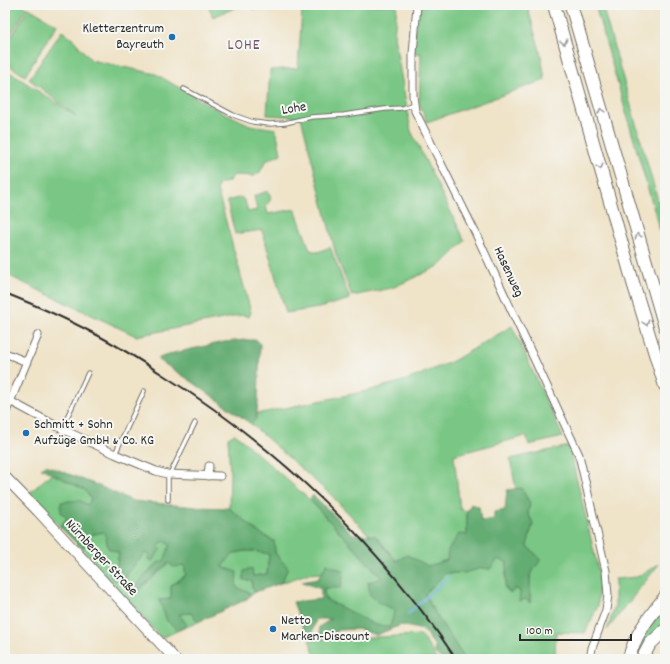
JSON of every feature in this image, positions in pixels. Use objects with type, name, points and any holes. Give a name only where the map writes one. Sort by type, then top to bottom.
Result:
[{"type":"highway","points":[[554,5],[665,386]]},
{"type":"highway","points":[[571,5],[665,327]]},
{"type":"highway","points":[[629,659],[642,628],[665,597]]},
{"type":"highway","points":[[642,659],[650,644],[665,630]]},
{"type":"main road","name":"Nürnberger Straße","points":[[5,477],[175,659]]},
{"type":"street","name":"Hasenweg","points":[[417,5],[412,96],[415,111],[479,239],[577,450],[606,571],[608,595],[606,610],[592,648],[590,659]]},
{"type":"street","points":[[5,414],[38,335]]},
{"type":"street","points":[[5,353],[26,362]]},
{"type":"street","points":[[10,401],[62,429],[115,454],[156,471],[169,474],[220,476]]},
{"type":"street","points":[[208,476],[209,466]]},
{"type":"lane","name":"Lohe","points":[[184,89],[233,115],[253,122],[269,124],[286,123],[312,117],[402,108],[414,104]]},
{"type":"lane","points":[[62,429],[88,373]]},
{"type":"lane","points":[[115,454],[144,391]]},
{"type":"lane","points":[[168,500],[169,474],[195,423]]},
{"type":"green space","points":[[24,5],[27,8],[5,43],[5,6]]},
{"type":"green space","points":[[208,5],[242,5],[213,17]]},
{"type":"green space","points":[[253,5],[397,5],[394,36],[411,131],[465,241],[441,265],[392,288],[352,296],[336,255],[301,117],[267,115],[270,70],[298,68],[302,9],[253,9]]},
{"type":"green space","points":[[417,5],[527,5],[541,55],[545,80],[427,122],[419,104],[421,53],[413,54]]},
{"type":"green space","points":[[595,5],[602,5],[665,225],[665,248]]},
{"type":"green space","points":[[29,8],[57,25],[25,76],[5,63],[5,47]]},
{"type":"green space","points":[[62,31],[72,38],[91,60],[156,74],[212,107],[250,125],[276,129],[281,154],[266,161],[260,172],[254,176],[234,175],[228,182],[219,184],[217,189],[251,312],[249,317],[243,315],[136,336],[5,274],[5,69],[76,116],[29,79]]},
{"type":"green space","points":[[268,191],[271,199],[266,206],[268,214],[295,209],[310,250],[318,252],[330,247],[350,299],[319,308],[286,313],[262,230],[235,234],[227,201],[241,197],[245,201],[248,212],[257,210],[254,196]]},
{"type":"green space","points":[[512,326],[563,437],[529,445],[526,436],[454,455],[460,509],[467,511],[467,535],[448,560],[428,567],[407,555],[396,561],[376,536],[369,535],[332,496],[251,424],[255,419],[256,414],[367,391],[407,380],[453,361]]},
{"type":"green space","points":[[257,340],[260,344],[258,403],[256,419],[251,424],[194,383],[157,359],[169,354],[224,342]]},
{"type":"green space","points":[[235,434],[310,500],[382,578],[368,583],[381,604],[395,610],[390,627],[375,625],[325,599],[324,588],[344,571],[327,564],[322,573],[307,574],[281,583],[288,568],[275,553],[274,541],[261,534],[229,508],[230,474],[228,438]]},
{"type":"green space","points":[[569,446],[599,573],[598,606],[585,633],[556,632],[555,654],[543,659],[465,659],[436,615],[425,594],[446,573],[464,573],[482,568],[489,569],[498,559],[507,562],[505,588],[511,593],[515,588],[530,602],[530,575],[541,559],[526,546],[533,524],[528,513],[530,503],[521,488],[516,489],[510,459]]},
{"type":"green space","points":[[46,465],[133,501],[196,507],[229,508],[261,534],[274,541],[275,553],[288,568],[281,583],[255,592],[252,587],[252,581],[243,580],[244,571],[252,569],[253,576],[267,574],[269,554],[254,551],[242,551],[237,553],[227,560],[223,567],[237,572],[236,587],[251,594],[247,599],[198,622],[191,613],[179,614],[187,625],[178,630],[167,621],[159,600],[171,599],[171,586],[186,575],[184,565],[174,567],[168,563],[135,593],[133,588],[157,563],[164,561],[170,545],[164,541],[158,547],[161,549],[152,561],[148,559],[149,554],[145,553],[127,574],[126,581],[120,577],[115,581],[110,576],[117,564],[119,553],[108,548],[106,537],[103,532],[90,535],[82,549],[60,527],[67,518],[61,513],[61,502],[79,500],[88,505],[91,499],[85,490],[41,468]]},
{"type":"green space","points":[[52,473],[85,490],[91,499],[88,505],[67,518],[60,527],[27,495]]},
{"type":"green space","points":[[521,488],[530,503],[528,513],[533,523],[527,546],[541,559],[530,575],[530,603],[525,599],[519,602],[520,591],[515,588],[511,593],[505,588],[507,562],[498,559],[490,569],[482,568],[464,573],[446,573],[425,594],[436,615],[465,659],[441,659],[434,652],[435,646],[423,630],[401,625],[376,635],[359,629],[337,630],[333,637],[320,638],[319,627],[331,619],[316,619],[311,636],[306,635],[293,602],[321,599],[321,589],[302,582],[318,579],[327,564],[344,571],[341,588],[324,588],[325,599],[375,625],[390,627],[395,610],[381,604],[370,595],[368,582],[382,578],[310,500],[313,495],[353,534],[376,536],[396,561],[407,555],[428,566],[447,560],[448,550],[459,534],[467,535],[467,511],[471,504],[479,507],[481,521],[494,519],[494,512],[505,510],[507,490]]},
{"type":"green space","points":[[103,532],[106,537],[108,548],[119,553],[117,564],[120,577],[126,581],[127,574],[145,553],[150,554],[161,549],[157,547],[164,541],[171,545],[164,561],[157,563],[136,593],[169,563],[184,565],[186,575],[171,586],[171,599],[159,600],[179,614],[191,613],[198,622],[161,638],[82,549],[90,535]]},
{"type":"green space","points":[[254,551],[269,554],[267,574],[253,576],[252,587],[255,592],[251,594],[236,587],[223,567],[232,555],[236,553]]},
{"type":"green space","points":[[659,564],[607,630],[615,605],[615,579],[637,577]]},
{"type":"green space","points":[[665,603],[665,624],[638,659],[633,659],[635,650]]},
{"type":"green space","points":[[421,635],[437,659],[316,659],[309,640]]},
{"type":"waterway","points":[[408,614],[448,577]]},
{"type":"railway","points":[[5,293],[82,327],[120,348],[206,403],[247,434],[287,467],[360,538],[426,617],[456,659]]},
{"type":"place","name":"Kletterzentrum Bayreuth","points":[[172,37]]},
{"type":"place","name":"Schmitt + Sohn Aufzüge GmbH & Co. KG","points":[[26,433]]},
{"type":"place","name":"Netto Marken-Discount","points":[[273,629]]},
{"type":"district","name":"LOHE","points":[[244,46]]}]
